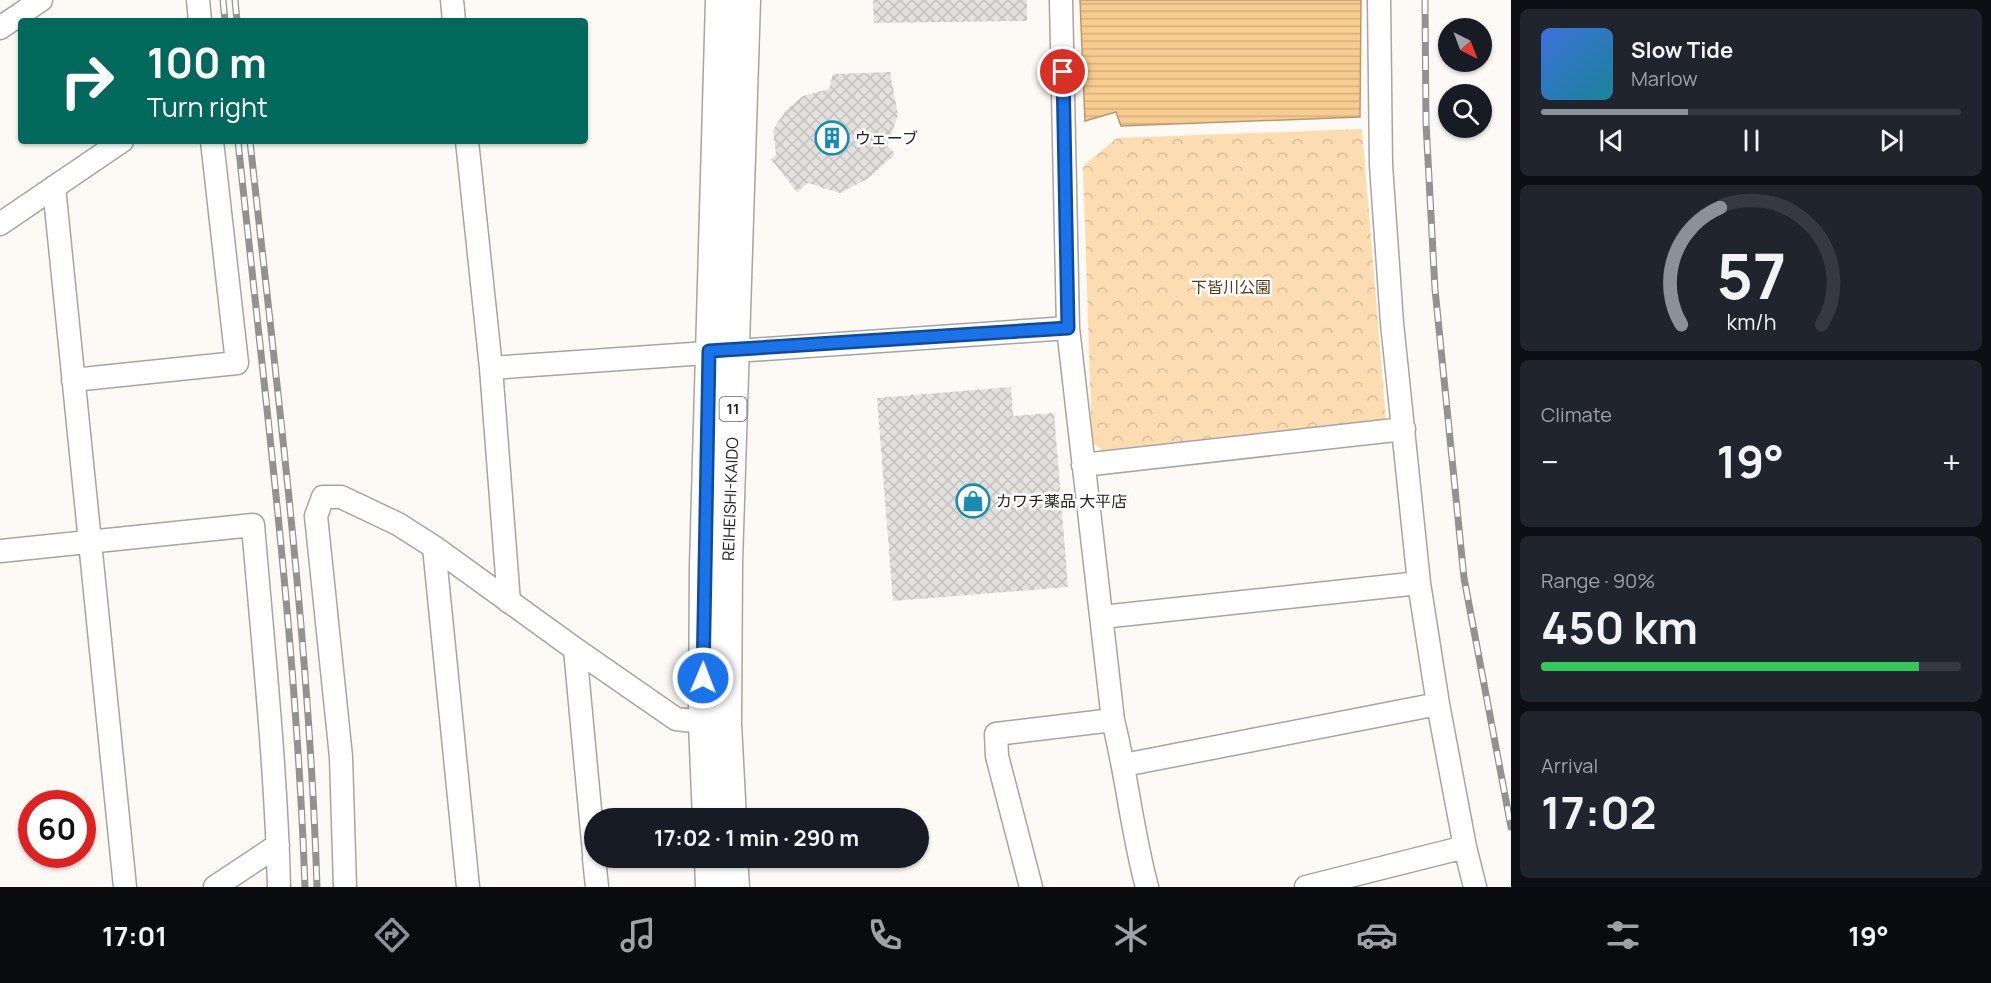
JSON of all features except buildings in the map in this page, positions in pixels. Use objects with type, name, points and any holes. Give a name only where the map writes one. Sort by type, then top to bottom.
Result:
[{"type":"main road","name":"REIHEISHI-KAIDO","points":[[708,808],[728,562],[722,351],[720,0]]},
{"type":"main road","name":"REIHEISHI-KAIDO","points":[[722,351],[746,0]]},
{"type":"main road","name":"REIHEISHI-KAIDO","points":[[715,724],[730,808]]},
{"type":"main road","points":[[709,868],[710,887]]},
{"type":"main road","points":[[734,868],[735,887]]},
{"type":"street","points":[[0,28],[41,0]]},
{"type":"street","points":[[198,0],[200,18]]},
{"type":"street","points":[[452,0],[454,18]]},
{"type":"street","points":[[1061,0],[1068,328],[1113,720],[1124,765],[1137,849],[1147,887]]},
{"type":"street","points":[[1379,0],[1381,165],[1392,323],[1419,583],[1438,704],[1465,847],[1475,887]]},
{"type":"street","points":[[0,224],[118,144]]},
{"type":"street","points":[[74,380],[237,363],[212,144]]},
{"type":"street","points":[[467,144],[491,368],[509,602]]},
{"type":"street","points":[[54,187],[125,887]]},
{"type":"street","points":[[491,368],[1068,328]]},
{"type":"street","points":[[1083,465],[1404,429]]},
{"type":"street","points":[[345,887],[341,757],[316,516],[323,497],[341,497],[398,524],[434,547],[676,719],[715,724]]},
{"type":"street","points":[[0,551],[253,525],[278,844],[279,887]]},
{"type":"street","points":[[434,547],[468,887]]},
{"type":"street","points":[[1102,617],[1419,583]]},
{"type":"street","points":[[575,649],[590,808]]},
{"type":"street","points":[[1124,765],[1438,704]]},
{"type":"street","points":[[1031,887],[997,756],[996,734],[1113,720]]},
{"type":"street","points":[[215,887],[278,844]]},
{"type":"street","points":[[1306,887],[1465,847]]},
{"type":"street","points":[[595,868],[597,887]]},
{"type":"green space","name":"下皆川公園","points":[[1362,129],[1386,420],[1107,453],[1092,443],[1083,166],[1117,138]]},
{"type":"shaded area","points":[[1080,0],[1361,0],[1360,117],[1121,126],[1116,112],[1085,121]]},
{"type":"railway","points":[[223,0],[225,18]]},
{"type":"railway","points":[[235,0],[237,18]]},
{"type":"railway","points":[[1425,0],[1426,123],[1435,289],[1464,578],[1511,827]]},
{"type":"railway","points":[[238,144],[287,606],[301,793],[305,887]]},
{"type":"railway","points":[[250,144],[299,607],[307,700],[317,887]]},
{"type":"place","name":"ウェーブ","points":[[832,138]]},
{"type":"place","name":"カワチ薬品 大平店","points":[[973,501]]},
{"type":"route","points":[[703,678],[709,351],[1068,328],[1063,72]]}]
